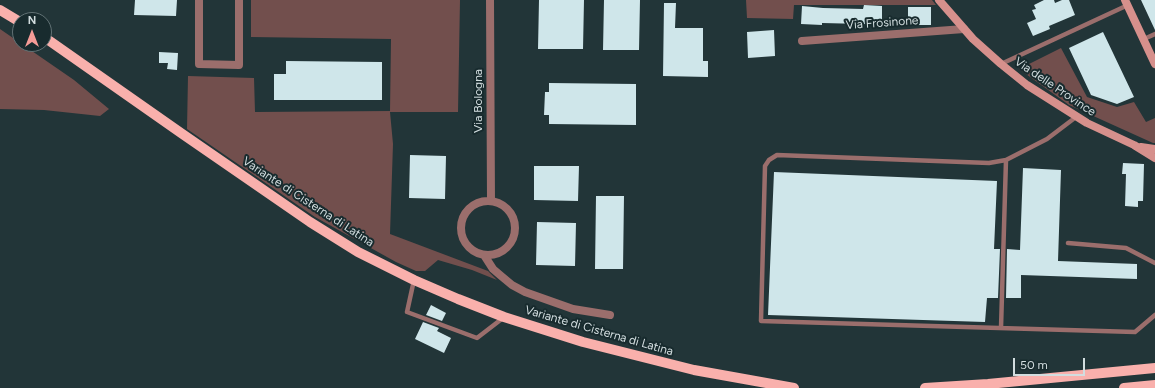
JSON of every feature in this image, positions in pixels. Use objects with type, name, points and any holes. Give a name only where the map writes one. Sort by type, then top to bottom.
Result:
[{"type":"main road","name":"Via delle Province","points":[[939,0],[964,29],[1001,64],[1027,85],[1076,117],[1100,130],[1134,145],[1155,158]]},
{"type":"main road","points":[[1127,3],[1155,64]]},
{"type":"main road","points":[[0,10],[12,17]]},
{"type":"main road","name":"Variante di Cisterna di Latina","points":[[52,43],[181,134],[315,225],[358,252],[414,280],[504,317],[583,342],[640,358],[713,374],[794,388]]},
{"type":"main road","name":"Via delle Province","points":[[1134,145],[1155,149]]},
{"type":"main road","points":[[925,388],[988,384],[1155,368]]},
{"type":"main road","points":[[1124,388],[1155,385]]},
{"type":"street","points":[[199,0],[199,64],[239,65],[240,0]]},
{"type":"street","name":"Via Bologna","points":[[490,0],[491,201]]},
{"type":"street","name":"Via Frosinone","points":[[802,41],[964,29]]},
{"type":"street","points":[[491,201],[500,204],[508,210],[516,227],[510,245],[503,251],[494,255],[484,255],[468,247],[463,239],[461,230],[462,220],[466,212],[473,206],[482,202],[491,201]]},
{"type":"street","points":[[484,255],[488,263],[496,272],[525,292],[573,309],[610,315]]},
{"type":"lane","points":[[1001,64],[1127,3]]},
{"type":"lane","points":[[1144,39],[1155,34]]},
{"type":"lane","points":[[1076,117],[1047,139],[1006,160],[989,163],[777,155],[765,166],[761,321],[1136,332],[1155,315]]},
{"type":"lane","points":[[1001,328],[1006,160]]},
{"type":"lane","points":[[1068,243],[1126,248],[1155,263]]},
{"type":"lane","points":[[414,280],[408,312],[478,338],[504,317]]},
{"type":"shaded area","points":[[251,0],[460,0],[458,112],[390,112],[393,144],[390,234],[488,271],[497,280],[472,270],[438,260],[425,271],[416,271],[396,262],[315,217],[187,129],[188,76],[254,78],[255,112],[390,111],[391,39],[251,37]]},
{"type":"shaded area","points":[[746,0],[932,0],[936,5],[794,5],[793,19],[747,18]]},
{"type":"shaded area","points":[[0,29],[12,37],[12,52],[33,52],[74,80],[109,109],[100,116],[44,110],[0,109]]},
{"type":"shaded area","points":[[1061,48],[1087,97],[1117,107],[1134,102],[1146,122],[1155,118],[1155,143],[1069,105],[1019,69]]},
{"type":"building","points":[[135,0],[177,0],[176,16],[134,15]]},
{"type":"building","points":[[539,0],[584,0],[583,49],[538,49]]},
{"type":"building","points":[[604,0],[640,0],[639,50],[603,50]]},
{"type":"building","points":[[1044,0],[1054,0],[1055,3],[1062,0],[1069,0],[1075,15],[1049,26],[1050,29],[1033,36],[1027,23],[1036,19],[1032,10],[1036,9],[1034,5]]},
{"type":"building","points":[[1141,0],[1155,0],[1155,30]]},
{"type":"building","points":[[664,3],[676,3],[675,28],[703,28],[703,61],[708,61],[708,77],[663,76]]},
{"type":"building","points":[[864,5],[882,6],[882,25],[822,23],[822,25],[801,24],[802,6],[863,9]]},
{"type":"building","points":[[908,7],[931,7],[931,25],[911,25],[911,20],[908,20]]},
{"type":"building","points":[[774,30],[775,56],[748,58],[747,32]]},
{"type":"building","points":[[1103,32],[1134,97],[1117,104],[1091,95],[1069,48]]},
{"type":"building","points":[[159,52],[178,53],[177,70],[167,69],[168,63],[159,63]]},
{"type":"building","points":[[286,61],[382,62],[382,100],[274,100],[274,74],[286,74]]},
{"type":"building","points":[[549,83],[636,84],[636,125],[549,124],[549,115],[544,115],[545,92],[549,92]]},
{"type":"building","points":[[410,155],[446,156],[445,199],[409,198]]},
{"type":"building","points":[[1123,163],[1144,164],[1143,201],[1138,201],[1138,207],[1125,206],[1126,174],[1122,174]]},
{"type":"building","points":[[534,166],[579,166],[578,201],[534,200]]},
{"type":"building","points":[[1023,168],[1061,170],[1058,261],[1137,264],[1137,279],[1021,275],[1021,298],[1006,298],[1007,249],[1020,250]]},
{"type":"building","points":[[774,172],[997,181],[994,249],[1000,249],[998,298],[987,298],[985,322],[768,315]]},
{"type":"building","points":[[596,196],[624,196],[623,269],[595,269]]},
{"type":"building","points":[[537,222],[576,223],[575,266],[536,265]]},
{"type":"building","points":[[431,305],[446,313],[442,321],[426,315]]},
{"type":"building","points":[[423,322],[439,328],[437,331],[451,338],[444,353],[415,339]]}]
